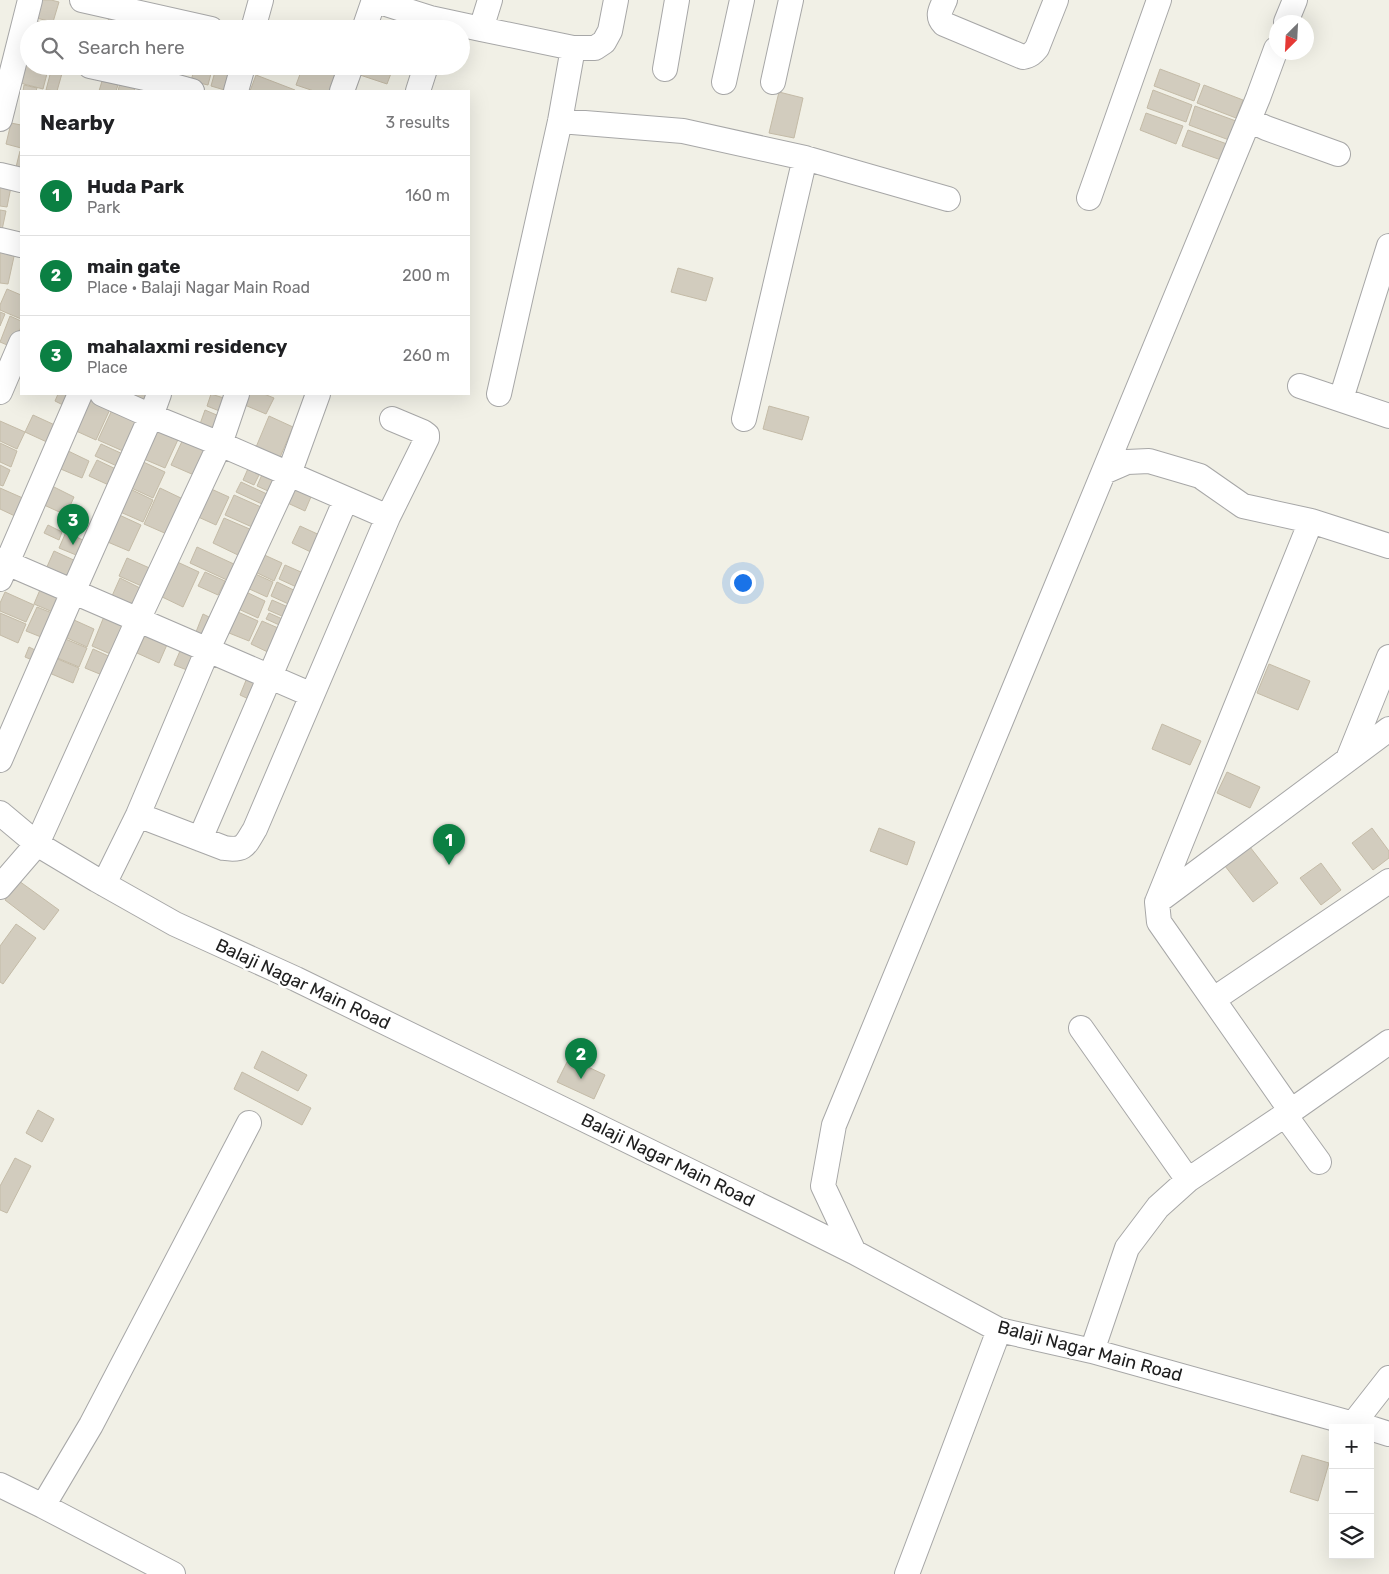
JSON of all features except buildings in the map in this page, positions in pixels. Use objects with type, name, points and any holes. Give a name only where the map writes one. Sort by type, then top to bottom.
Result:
[{"type":"street","points":[[24,20],[30,0]]},
{"type":"street","points":[[82,0],[174,20]]},
{"type":"street","points":[[255,20],[261,0]]},
{"type":"street","points":[[367,20],[374,0],[447,20]]},
{"type":"street","points":[[481,29],[490,0]]},
{"type":"street","points":[[470,26],[573,48],[595,48],[604,42],[610,31],[616,0]]},
{"type":"street","points":[[665,69],[677,0]]},
{"type":"street","points":[[724,82],[742,0]]},
{"type":"street","points":[[773,82],[791,0]]},
{"type":"street","points":[[945,0],[939,14],[940,20],[944,24],[1023,57],[1029,56],[1037,48],[1056,0]]},
{"type":"street","points":[[1089,198],[1159,0]]},
{"type":"street","points":[[1289,15],[1295,0]]},
{"type":"street","points":[[6,115],[20,36]]},
{"type":"street","points":[[499,394],[560,121],[573,48]]},
{"type":"street","points":[[854,1252],[823,1186],[834,1125],[1249,120],[1272,60]]},
{"type":"street","points":[[127,75],[188,90]]},
{"type":"street","points":[[236,90],[240,75]]},
{"type":"street","points":[[342,90],[348,75]]},
{"type":"street","points":[[418,90],[423,75]]},
{"type":"street","points":[[1249,120],[1338,154]]},
{"type":"street","points":[[560,121],[683,131],[805,158],[948,199]]},
{"type":"street","points":[[744,419],[805,158]]},
{"type":"street","points":[[0,175],[20,180]]},
{"type":"street","points":[[0,240],[20,245]]},
{"type":"street","points":[[1341,399],[1389,246]]},
{"type":"street","points":[[0,392],[14,353]]},
{"type":"street","points":[[1300,386],[1389,416]]},
{"type":"street","points":[[80,395],[2,567],[73,592],[312,695]]},
{"type":"street","points":[[104,395],[388,517]]},
{"type":"street","points":[[0,760],[159,395]]},
{"type":"street","points":[[0,887],[37,844],[220,444],[237,395]]},
{"type":"street","points":[[104,884],[138,815],[208,649],[289,474],[318,395]]},
{"type":"street","points":[[138,815],[224,848],[236,850],[247,844],[256,829],[388,517],[427,438],[427,435],[423,432],[392,419]]},
{"type":"street","points":[[1104,472],[1127,462],[1149,461],[1200,476],[1243,506],[1311,521],[1389,546]]},
{"type":"street","points":[[200,840],[346,499]]},
{"type":"street","points":[[1311,521],[1157,902],[1159,922],[1214,999],[1319,1162]]},
{"type":"street","points":[[1348,759],[1389,657]]},
{"type":"street","points":[[1157,902],[1389,729]]},
{"type":"street","name":"Balaji Nagar Main Road","points":[[0,813],[37,844],[175,924],[296,979],[854,1252],[999,1330],[1092,1351],[1353,1424]]},
{"type":"street","points":[[1214,999],[1389,881]]},
{"type":"street","points":[[1080,1028],[1188,1180]]},
{"type":"street","points":[[1092,1351],[1128,1248],[1158,1207],[1188,1180],[1389,1042]]},
{"type":"street","points":[[43,1506],[91,1425],[249,1123]]},
{"type":"street","points":[[906,1574],[999,1330]]},
{"type":"street","points":[[1366,1424],[1389,1378]]},
{"type":"street","name":"Balaji Nagar Main Road","points":[[1374,1430],[1389,1434]]},
{"type":"street","points":[[0,1486],[43,1506],[173,1574]]},
{"type":"place","name":"mahalaxmi residency","points":[[73,545]]},
{"type":"place","name":"Huda Park","points":[[449,865]]},
{"type":"place","name":"main gate","points":[[581,1079]]}]
